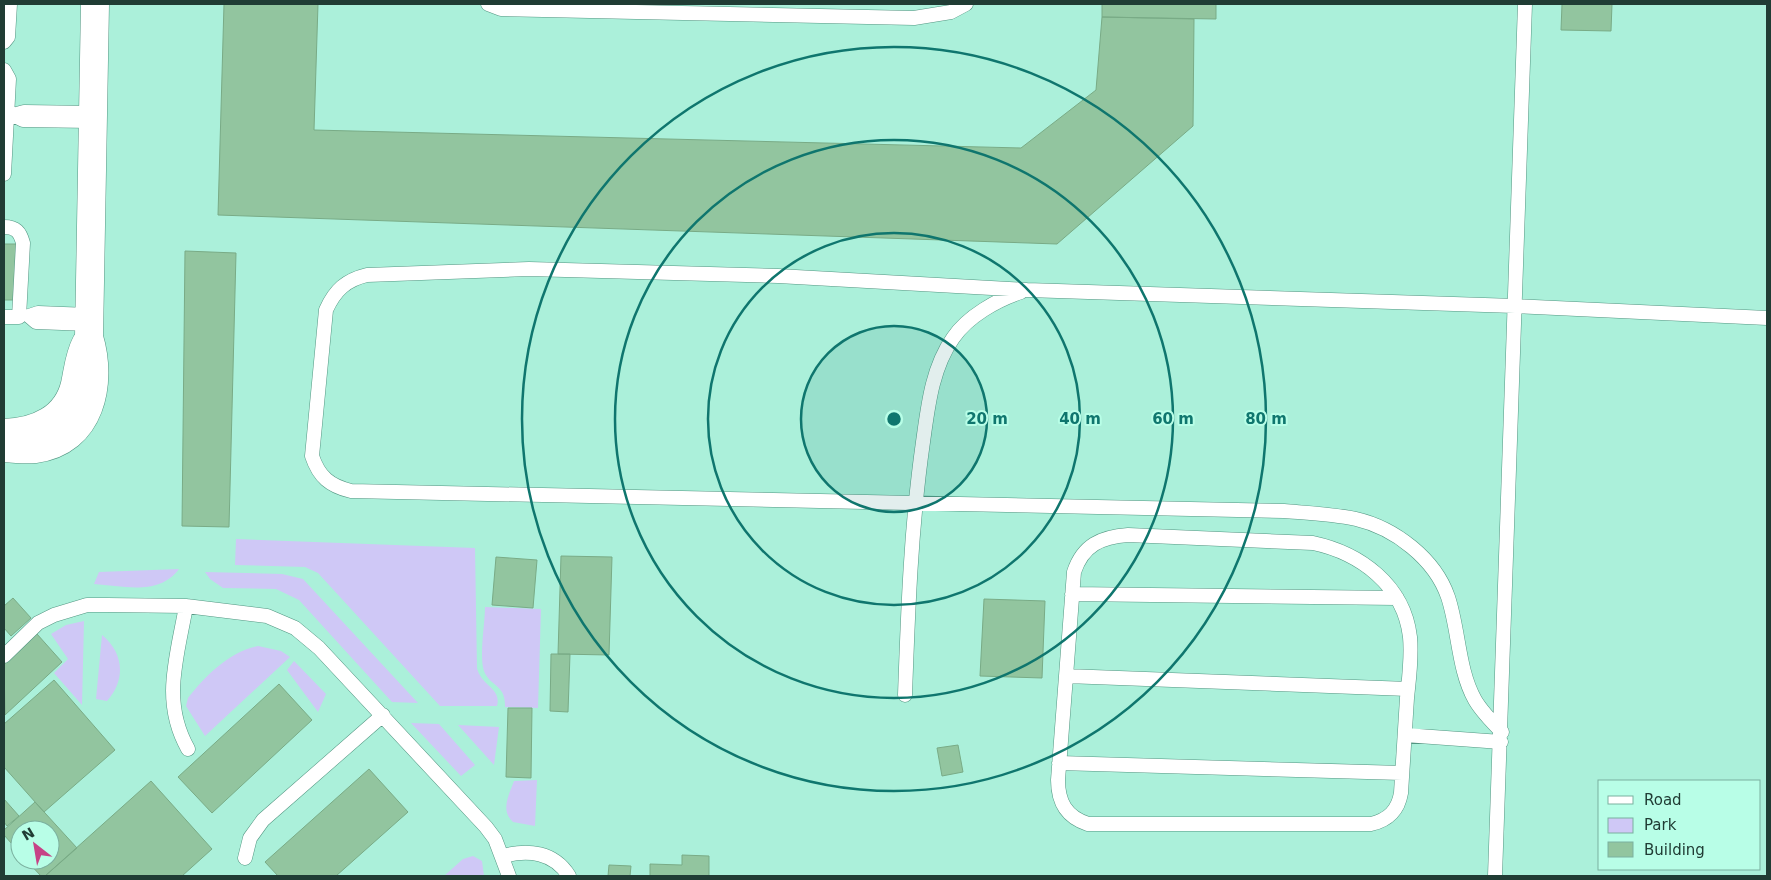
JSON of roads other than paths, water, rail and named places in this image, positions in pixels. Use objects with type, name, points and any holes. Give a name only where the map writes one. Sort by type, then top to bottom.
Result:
[{"type":"street","points":[[4,448],[35,449],[50,445],[64,438],[85,415],[92,401],[96,369],[89,325],[95,4]]},
{"type":"street","points":[[4,434],[22,433],[36,429],[61,412],[75,386],[80,353],[89,325]]},
{"type":"lane","points":[[4,42],[8,37],[10,4]]},
{"type":"lane","points":[[488,4],[501,10],[914,18],[951,12],[966,4]]},
{"type":"lane","points":[[1495,876],[1525,4]]},
{"type":"lane","points":[[4,70],[9,79],[4,174]]},
{"type":"lane","points":[[8,115],[24,112],[92,117]]},
{"type":"lane","points":[[4,227],[12,227],[20,233],[24,243],[24,317]]},
{"type":"lane","points":[[1501,737],[1475,699],[1464,664],[1448,597],[1436,573],[1419,554],[1400,539],[1380,528],[1358,520],[1284,511],[351,491],[338,488],[321,475],[312,456],[326,310],[332,297],[341,286],[353,279],[367,275],[529,269],[778,276],[1027,290],[1514,306],[1767,318]]},
{"type":"lane","points":[[905,695],[914,503],[930,393],[941,358],[954,337],[970,320],[1009,296],[1027,290]]},
{"type":"lane","points":[[4,317],[24,317],[35,313],[89,325]]},
{"type":"lane","points":[[1128,535],[1288,541],[1336,548],[1357,559],[1377,573],[1397,598],[1409,635],[1411,654],[1401,794],[1395,810],[1388,817],[1371,824],[1088,824],[1072,817],[1060,802],[1058,791],[1059,763],[1074,572],[1083,552],[1103,539],[1128,535]]},
{"type":"lane","points":[[1072,594],[1397,598]]},
{"type":"lane","points":[[4,656],[38,623],[69,609],[107,604],[186,606],[267,616],[295,628],[319,648],[486,827],[495,839],[503,856],[509,876]]},
{"type":"lane","points":[[186,606],[172,692],[174,715],[179,733],[188,749]]},
{"type":"lane","points":[[1066,676],[1408,689]]},
{"type":"lane","points":[[245,858],[250,838],[262,820],[383,715]]},
{"type":"lane","points":[[1405,735],[1501,737]]},
{"type":"lane","points":[[1059,763],[1402,773]]},
{"type":"lane","points":[[503,856],[516,852],[543,855],[555,861],[569,876]]}]
